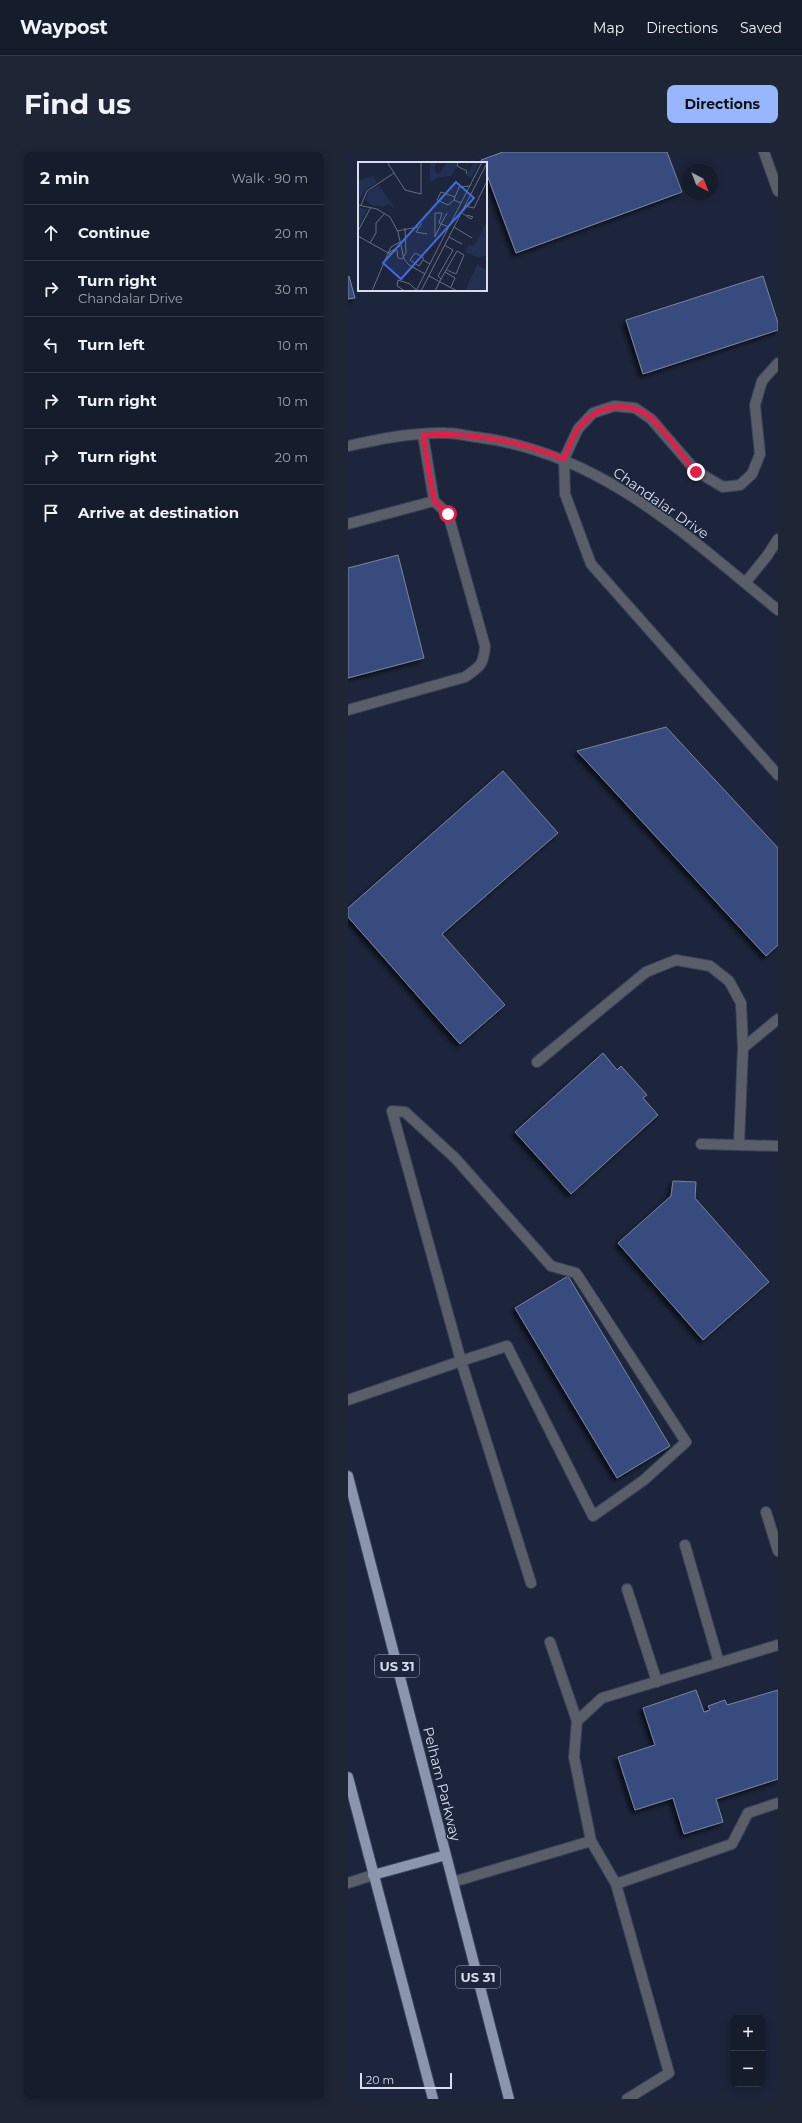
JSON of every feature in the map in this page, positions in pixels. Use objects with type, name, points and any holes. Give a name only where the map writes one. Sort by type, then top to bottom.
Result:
[{"type":"main road","name":"Pelham Parkway","points":[[348,1476],[509,2099]]},
{"type":"main road","points":[[348,1776],[433,2099]]},
{"type":"main road","points":[[373,1875],[446,1855]]},
{"type":"street","points":[[764,152],[778,191]]},
{"type":"street","points":[[778,363],[762,381],[755,405],[760,454],[752,474],[740,485],[723,487],[696,472],[652,419],[635,408],[614,406],[593,413],[578,429],[564,459],[565,494],[591,564],[778,775]]},
{"type":"street","name":"Chandalar Drive","points":[[348,446],[396,436],[447,433],[499,440],[564,459],[609,482],[640,501],[778,610]]},
{"type":"street","points":[[348,710],[465,677],[478,669],[484,660],[485,646],[448,514],[434,501],[423,435]]},
{"type":"street","points":[[348,524],[434,501]]},
{"type":"street","points":[[745,583],[767,556],[778,539]]},
{"type":"street","points":[[537,1062],[646,972],[676,960],[710,966],[729,981],[740,1003],[743,1048],[739,1144]]},
{"type":"street","points":[[743,1048],[778,1019]]},
{"type":"street","points":[[348,1400],[461,1361],[508,1346],[593,1516],[644,1480],[686,1442],[576,1273],[551,1266],[455,1158],[405,1112],[392,1111],[461,1361],[531,1583]]},
{"type":"street","points":[[701,1144],[778,1146]]},
{"type":"street","points":[[766,1512],[778,1551]]},
{"type":"street","points":[[685,1545],[719,1663]]},
{"type":"street","points":[[627,1589],[657,1682]]},
{"type":"street","points":[[550,1642],[577,1720],[574,1757],[591,1841],[616,1884],[669,2073],[627,2099]]},
{"type":"street","points":[[577,1720],[602,1698],[778,1645]]},
{"type":"street","points":[[616,1884],[732,1844],[748,1813],[778,1803]]},
{"type":"street","points":[[453,1882],[591,1841]]},
{"type":"street","points":[[348,1883],[373,1875]]},
{"type":"building","points":[[503,152],[667,152],[682,192],[516,253],[487,175],[487,162],[482,162],[481,160]]},
{"type":"building","points":[[349,276],[355,298],[348,299],[348,277]]},
{"type":"building","points":[[763,276],[778,323],[778,330],[643,374],[626,320]]},
{"type":"building","points":[[398,555],[424,658],[348,678],[348,568]]},
{"type":"building","points":[[666,727],[778,848],[778,945],[766,956],[577,751]]},
{"type":"building","points":[[503,771],[558,833],[442,934],[505,1005],[460,1044],[348,917],[348,908]]},
{"type":"building","points":[[603,1053],[617,1070],[621,1066],[647,1095],[643,1098],[658,1115],[571,1194],[515,1132]]},
{"type":"building","points":[[673,1181],[696,1182],[695,1198],[769,1282],[703,1340],[618,1243],[671,1196]]},
{"type":"building","points":[[568,1276],[670,1446],[617,1478],[515,1308]]},
{"type":"building","points":[[696,1690],[704,1712],[710,1710],[708,1706],[725,1700],[727,1705],[778,1690],[778,1779],[716,1799],[723,1822],[684,1834],[673,1798],[635,1810],[618,1757],[655,1745],[643,1708]]},
{"type":"route","points":[[448,514],[434,501],[423,435],[447,433],[499,440],[549,453],[564,459],[578,429],[593,413],[614,406],[635,408],[652,419],[696,472]]}]
